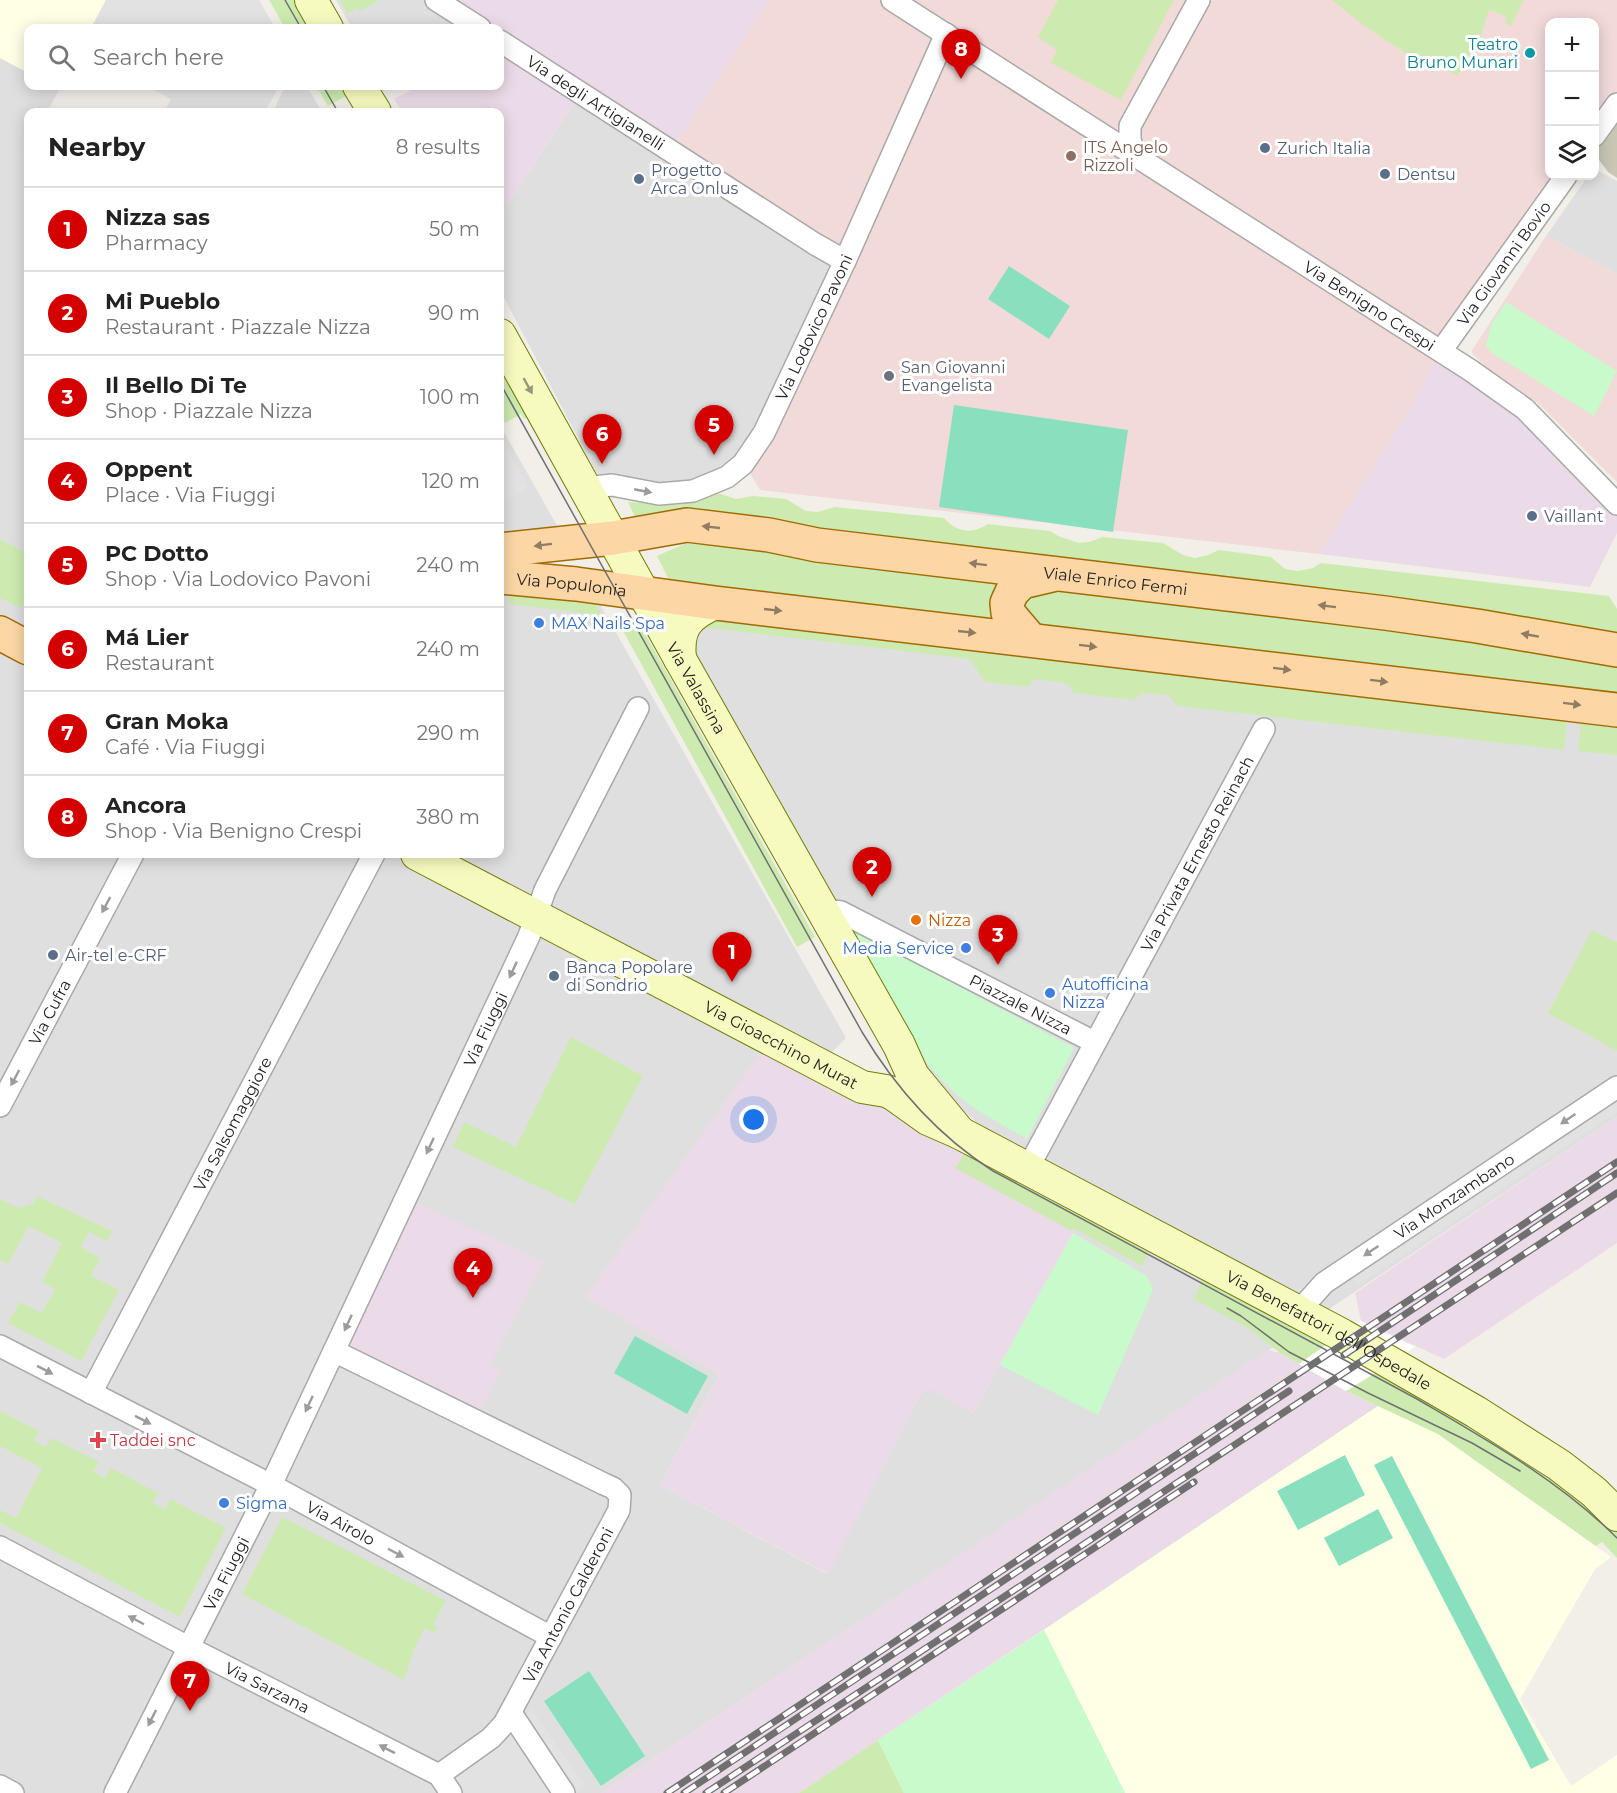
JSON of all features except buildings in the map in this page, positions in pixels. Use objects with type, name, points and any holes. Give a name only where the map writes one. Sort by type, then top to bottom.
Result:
[{"type":"main road","points":[[311,0],[325,24]]},
{"type":"main road","points":[[361,90],[373,108]]},
{"type":"main road","name":"Via Valassina","points":[[504,341],[612,538],[825,915]]},
{"type":"main road","name":"Viale Enrico Fermi","points":[[612,538],[687,525],[707,527],[769,535],[817,545],[1432,620],[1607,646]]},
{"type":"main road","name":"Via Populonia","points":[[504,550],[612,538]]},
{"type":"main road","points":[[1030,639],[1008,613],[1007,603],[1012,592],[1022,582],[1057,574]]},
{"type":"main road","name":"Via Populonia","points":[[504,577],[644,593]]},
{"type":"main road","points":[[644,593],[1617,710]]},
{"type":"main road","points":[[680,659],[679,643],[683,626],[698,610],[715,603]]},
{"type":"main road","points":[[0,633],[24,646]]},
{"type":"main road","name":"Via Gioacchino Murat","points":[[425,858],[862,1087],[893,1094],[928,1119],[952,1117],[1028,1168]]},
{"type":"main road","points":[[825,915],[899,1045],[914,1076],[952,1117]]},
{"type":"main road","points":[[862,1087],[890,1077],[899,1060],[899,1045]]},
{"type":"main road","name":"Via Benefattori dell'Ospedale","points":[[1028,1168],[1419,1379],[1535,1449],[1594,1492],[1617,1515]]},
{"type":"street","points":[[436,0],[474,24]]},
{"type":"street","name":"Via Benigno Crespi","points":[[892,0],[1441,351],[1525,409],[1617,504]]},
{"type":"street","points":[[1134,154],[1130,139],[1130,126],[1199,0]]},
{"type":"street","name":"Via Lodovico Pavoni","points":[[585,488],[612,485],[659,494],[675,494],[693,491],[712,484],[727,477],[743,464],[764,433],[845,261],[946,34]]},
{"type":"street","name":"Via degli Artigianelli","points":[[504,44],[805,238],[845,261]]},
{"type":"street","points":[[1599,129],[1617,104]]},
{"type":"street","points":[[1102,134],[1130,126]]},
{"type":"street","name":"Via Giovanni Bovio","points":[[1441,351],[1563,180]]},
{"type":"street","name":"Via Fiuggi","points":[[115,1793],[271,1485],[529,936],[545,890],[638,708]]},
{"type":"street","name":"Via Privata Ernesto Reinach","points":[[1094,1042],[1264,729]]},
{"type":"street","name":"Via Cufra","points":[[0,1106],[131,858]]},
{"type":"street","name":"Via Salsomaggiore","points":[[91,1393],[372,858]]},
{"type":"street","name":"Piazzale Nizza","points":[[825,915],[833,911],[841,912],[1094,1042]]},
{"type":"street","points":[[1028,1168],[1094,1042]]},
{"type":"street","name":"Via Monzambano","points":[[1302,1314],[1307,1302],[1324,1283],[1617,1087]]},
{"type":"street","name":"Via Airolo","points":[[0,1346],[271,1485],[551,1637]]},
{"type":"street","name":"Via Antonio Calderoni","points":[[334,1351],[613,1488],[620,1495],[619,1510],[498,1732],[439,1775]]},
{"type":"street","name":"Via Sarzana","points":[[0,1547],[188,1647],[439,1775]]},
{"type":"street","points":[[510,1713],[564,1793]]},
{"type":"street","points":[[439,1775],[451,1793]]},
{"type":"street","points":[[0,1786],[13,1793]]},
{"type":"shaded area","points":[[0,0],[106,0],[93,24],[24,24],[24,90],[59,90],[49,108],[24,108],[24,638],[0,626]]},
{"type":"shaded area","points":[[0,0],[106,0],[93,24],[24,24],[24,71],[0,58]]},
{"type":"shaded area","points":[[106,0],[259,0],[273,24],[93,24]]},
{"type":"shaded area","points":[[336,0],[443,0],[464,24],[350,24]]},
{"type":"shaded area","points":[[443,0],[769,0],[674,148],[504,39],[504,24],[482,24]]},
{"type":"shaded area","points":[[769,0],[1617,0],[1617,92],[1599,118],[1599,18],[1545,18],[1545,180],[1556,180],[1437,353],[1401,422],[1319,554],[760,490],[745,465],[849,261],[674,148]]},
{"type":"shaded area","points":[[504,48],[579,95],[504,212],[504,108],[400,108],[394,99],[411,90],[504,90]]},
{"type":"shaded area","points":[[154,90],[277,90],[267,108],[166,108],[171,99]]},
{"type":"shaded area","points":[[283,90],[309,90],[320,108],[275,108]]},
{"type":"shaded area","points":[[579,95],[841,263],[750,450],[693,488],[611,483],[596,472],[504,298],[505,209]]},
{"type":"shaded area","points":[[1617,122],[1617,178],[1608,172],[1599,160],[1599,146]]},
{"type":"shaded area","points":[[1599,171],[1617,181],[1617,274],[1546,236],[1585,180],[1599,180]]},
{"type":"shaded area","points":[[1546,236],[1617,274],[1617,482],[1537,402],[1491,372],[1471,352]]},
{"type":"shaded area","points":[[1437,353],[1524,412],[1617,508],[1617,533],[1590,587],[1319,554],[1401,422]]},
{"type":"shaded area","points":[[504,432],[559,529],[504,545]]},
{"type":"shaded area","points":[[504,442],[528,487],[504,502]]},
{"type":"shaded area","points":[[590,587],[846,1038],[831,1053],[443,858],[504,858],[504,588]]},
{"type":"shaded area","points":[[700,613],[1617,713],[1617,1117],[1317,1317],[1027,1167],[929,1077],[687,649]]},
{"type":"shaded area","points":[[0,639],[24,652],[24,858],[420,858],[772,1037],[702,1364],[719,1375],[660,1485],[827,1574],[921,1393],[929,1388],[973,1413],[1088,1206],[1310,1323],[601,1793],[0,1793]]},
{"type":"shaded area","points":[[772,1037],[1088,1206],[973,1413],[929,1389],[921,1393],[828,1574],[660,1485],[719,1375],[585,1297]]},
{"type":"shaded area","points":[[1617,1099],[1617,1112],[1359,1285],[1353,1276]]},
{"type":"shaded area","points":[[1617,1117],[1617,1243],[1444,1359],[1361,1321],[1355,1293]]},
{"type":"shaded area","points":[[409,1199],[544,1262],[490,1364],[501,1370],[476,1418],[339,1349]]},
{"type":"shaded area","points":[[1268,1350],[1280,1353],[1346,1391],[1378,1406],[799,1793],[601,1793]]},
{"type":"shaded area","points":[[1378,1406],[1438,1434],[1611,1557],[1595,1569],[1520,1699],[1571,1786],[1617,1755],[1617,1793],[1125,1793],[1044,1630]]},
{"type":"shaded area","points":[[532,1710],[585,1785],[575,1793],[521,1717]]},
{"type":"shaded area","points":[[515,1732],[556,1793],[457,1793],[447,1779]]},
{"type":"green space","points":[[269,0],[302,0],[316,24],[283,24]]},
{"type":"green space","points":[[340,0],[380,0],[360,11],[358,8],[347,14]]},
{"type":"green space","points":[[1058,0],[1174,0],[1121,100],[1051,63],[1057,50],[1038,37]]},
{"type":"green space","points":[[1332,0],[1524,0],[1511,26],[1505,23],[1507,19],[1503,15],[1489,10],[1481,34],[1457,76],[1442,67],[1440,72],[1397,48]]},
{"type":"green space","points":[[318,90],[352,90],[353,92],[328,106]]},
{"type":"green space","points":[[1009,266],[1070,306],[1049,339],[988,299]]},
{"type":"green space","points":[[1506,302],[1617,371],[1594,416],[1492,353],[1486,346],[1491,325]]},
{"type":"green space","points":[[504,369],[529,416],[524,419],[521,414],[505,423]]},
{"type":"green space","points":[[954,405],[1128,430],[1113,532],[939,507]]},
{"type":"green space","points":[[714,492],[736,499],[753,496],[786,499],[806,511],[818,512],[835,507],[944,518],[959,529],[970,531],[988,524],[1050,531],[1079,543],[1103,537],[1163,543],[1183,555],[1195,558],[1219,550],[1271,557],[1285,569],[1298,571],[1313,568],[1321,563],[1609,596],[1617,609],[1617,634],[835,533],[763,517],[726,512],[684,511],[636,519],[628,502],[657,504]]},
{"type":"green space","points":[[0,539],[24,552],[24,602],[21,608],[0,598]]},
{"type":"green space","points":[[699,542],[1005,582],[1002,626],[672,586],[657,556],[684,544]]},
{"type":"green space","points":[[1032,583],[1617,660],[1617,697],[1041,631],[1023,620],[1021,595]]},
{"type":"green space","points":[[510,593],[595,603],[602,615],[509,604]]},
{"type":"green space","points":[[710,618],[1298,681],[1424,705],[1567,722],[1564,750],[1178,706],[1168,695],[1142,693],[1134,700],[1074,693],[1068,684],[1035,679],[1028,687],[985,682],[970,659],[701,627]]},
{"type":"green space","points":[[638,621],[815,937],[797,947],[622,629]]},
{"type":"green space","points":[[1581,721],[1617,726],[1617,755],[1578,751]]},
{"type":"green space","points":[[853,930],[1074,1048],[1027,1139],[973,1107],[939,1077],[897,1017]]},
{"type":"green space","points":[[1592,930],[1616,942],[1617,940],[1617,1051],[1548,1013]]},
{"type":"green space","points":[[571,1037],[643,1076],[575,1204],[453,1147],[464,1122],[516,1147]]},
{"type":"green space","points":[[967,1150],[1151,1248],[1142,1266],[955,1168]]},
{"type":"green space","points":[[37,1196],[112,1231],[107,1241],[89,1232],[81,1247],[100,1258],[91,1276],[119,1290],[81,1361],[8,1323],[20,1302],[42,1313],[55,1289],[42,1282],[62,1243],[29,1226],[8,1264],[0,1260],[0,1199],[18,1208],[34,1203]]},
{"type":"green space","points":[[1073,1233],[1147,1276],[1153,1290],[1098,1415],[1000,1365]]},
{"type":"green space","points":[[1202,1280],[1208,1280],[1326,1345],[1299,1364],[1280,1353],[1248,1328],[1194,1299]]},
{"type":"green space","points":[[635,1336],[708,1376],[687,1414],[614,1373]]},
{"type":"green space","points":[[1376,1373],[1471,1425],[1561,1485],[1617,1531],[1617,1558],[1602,1542],[1596,1546],[1438,1434],[1346,1391]]},
{"type":"green space","points":[[0,1411],[39,1431],[34,1441],[46,1447],[51,1438],[99,1462],[93,1472],[105,1478],[111,1468],[158,1493],[153,1503],[165,1509],[170,1499],[226,1528],[180,1617],[0,1523],[0,1510],[16,1518],[42,1468],[0,1446]]},
{"type":"green space","points":[[1345,1455],[1365,1495],[1298,1530],[1277,1491]]},
{"type":"green space","points":[[1392,1456],[1549,1760],[1531,1769],[1374,1465]]},
{"type":"green space","points":[[1378,1509],[1393,1538],[1339,1566],[1324,1538]]},
{"type":"green space","points":[[282,1517],[446,1601],[433,1624],[437,1627],[434,1633],[425,1628],[414,1649],[404,1680],[242,1594]]},
{"type":"green space","points":[[1044,1630],[1125,1793],[904,1793],[878,1740]]},
{"type":"green space","points":[[589,1671],[645,1756],[601,1786],[544,1701]]},
{"type":"green space","points":[[878,1740],[904,1793],[799,1793]]},
{"type":"pier","points":[[1361,1321],[1415,1347],[1346,1391],[1299,1364]]},
{"type":"tram line","points":[[285,0],[299,24]]},
{"type":"tram line","points":[[325,90],[336,108]]},
{"type":"tram line","points":[[504,390],[862,1032],[889,1073],[919,1109],[954,1142],[993,1171],[1417,1399],[1496,1446],[1547,1479],[1595,1517],[1617,1538]]},
{"type":"tram line","points":[[1227,1308],[1289,1352],[1472,1443],[1520,1471]]},
{"type":"railway","points":[[667,1793],[1617,1162]]},
{"type":"railway","points":[[1344,1355],[1617,1173]]},
{"type":"railway","points":[[706,1793],[1617,1193]]},
{"type":"railway","points":[[684,1793],[1289,1391]]},
{"type":"railway","points":[[724,1793],[1194,1482]]},
{"type":"place","name":"Teatro Bruno Munari","points":[[1530,53]]},
{"type":"place","name":"Ancora","points":[[961,79]]},
{"type":"place","name":"Zurich Italia","points":[[1265,148]]},
{"type":"place","name":"ITS Angelo Rizzoli","points":[[1071,156]]},
{"type":"place","name":"Dentsu","points":[[1385,174]]},
{"type":"place","name":"Progetto Arca Onlus","points":[[639,179]]},
{"type":"place","name":"San Giovanni Evangelista","points":[[889,376]]},
{"type":"place","name":"PC Dotto","points":[[714,455]]},
{"type":"place","name":"Má Lier","points":[[602,464]]},
{"type":"place","name":"Vaillant","points":[[1532,516]]},
{"type":"place","name":"MAX Nails Spa","points":[[539,623]]},
{"type":"place","name":"Mi Pueblo","points":[[872,897]]},
{"type":"place","name":"Nizza","points":[[916,920]]},
{"type":"place","name":"Media Service","points":[[966,948]]},
{"type":"place","name":"Air-tel e-CRF","points":[[53,955]]},
{"type":"place","name":"Il Bello Di Te","points":[[998,965]]},
{"type":"place","name":"Banca Popolare di Sondrio","points":[[554,976]]},
{"type":"place","name":"Nizza sas","points":[[732,982]]},
{"type":"place","name":"Autofficina Nizza","points":[[1050,993]]},
{"type":"place","name":"Oppent","points":[[473,1298]]},
{"type":"place","name":"Taddei snc","points":[[98,1440]]},
{"type":"place","name":"Sigma","points":[[224,1503]]},
{"type":"place","name":"Gran Moka","points":[[190,1711]]}]
